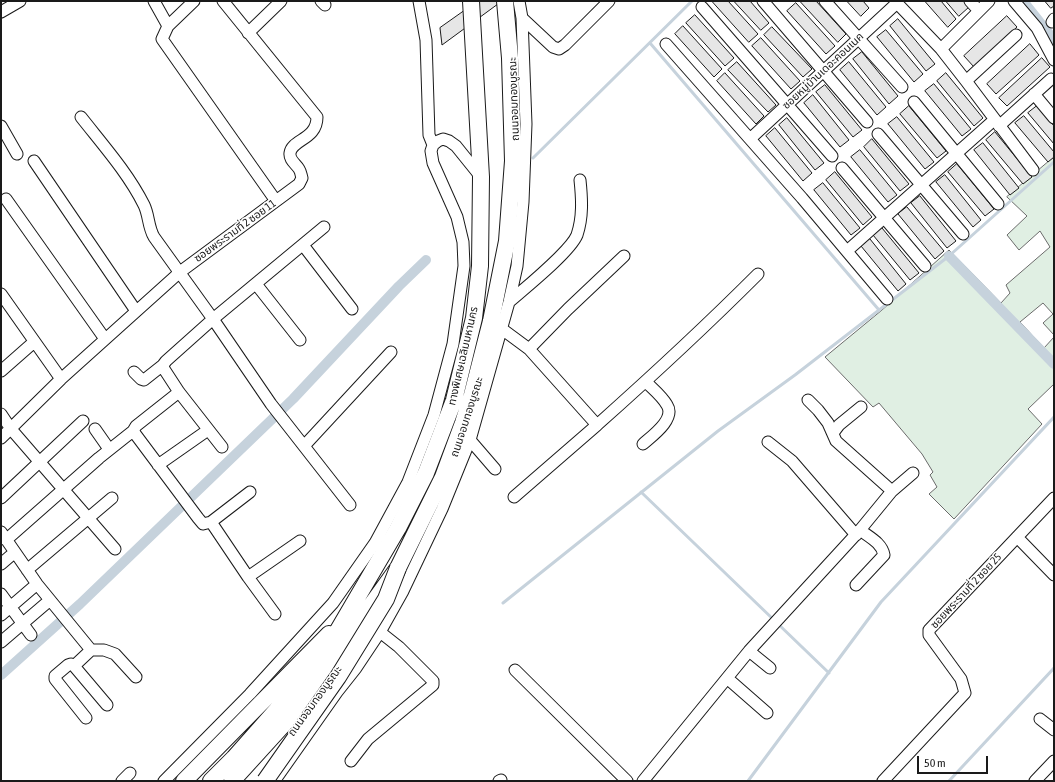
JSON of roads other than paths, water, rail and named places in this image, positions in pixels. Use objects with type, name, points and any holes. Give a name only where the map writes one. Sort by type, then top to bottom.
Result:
[{"type":"highway","name":"ทางพิเศษเฉลิมมหานคร","points":[[348,614],[398,528],[426,473],[454,400],[474,318],[480,266],[481,177],[471,1]]},
{"type":"highway","name":"ทางพิเศษเฉลิมมหานคร","points":[[398,568],[443,477],[463,423],[472,395],[491,321],[507,241],[513,161],[510,58],[506,1]]},
{"type":"highway","points":[[232,781],[292,715],[398,568]]},
{"type":"highway","points":[[265,781],[338,677],[386,600],[398,568]]},
{"type":"highway","points":[[184,781],[348,614]]},
{"type":"highway","points":[[211,781],[234,758],[320,661],[348,614]]},
{"type":"street","points":[[1,12],[20,1]]},
{"type":"street","points":[[154,1],[168,26]]},
{"type":"street","points":[[194,1],[168,26],[162,39],[276,201]]},
{"type":"street","name":"ซอยพระรามที่ 2 ซอย 11","points":[[1,438],[61,379],[180,272],[299,184],[302,178],[300,170],[291,159],[290,154],[292,148],[313,131],[317,125],[317,117],[222,1]]},
{"type":"street","points":[[248,33],[281,1]]},
{"type":"street","points":[[419,1],[426,40],[429,135],[433,145]]},
{"type":"street","name":"ถนนจอมทองบูรณะ","points":[[258,781],[325,690],[404,569],[423,532],[436,498],[453,461],[480,378],[495,323],[509,242],[516,170],[515,99],[506,1]]},
{"type":"street","name":"ถนนจอมทองบูรณะ","points":[[274,781],[337,692],[356,668],[380,632],[403,591],[438,516],[470,440],[502,329],[517,266],[526,124],[522,18],[519,1]]},
{"type":"street","points":[[522,18],[553,46],[559,49],[565,45],[609,1]]},
{"type":"street","points":[[763,1],[824,70],[867,122]]},
{"type":"street","points":[[825,1],[902,87]]},
{"type":"street","points":[[970,1],[979,10]]},
{"type":"street","points":[[940,49],[989,1]]},
{"type":"street","points":[[1014,1],[1037,28],[1054,60]]},
{"type":"street","name":"ซอยหมู่บ้านเดอะคอนเนค","points":[[750,139],[896,2],[940,49],[1033,170]]},
{"type":"street","points":[[702,7],[832,156]]},
{"type":"street","points":[[966,81],[1016,35]]},
{"type":"street","points":[[666,44],[802,198],[887,299]]},
{"type":"street","points":[[846,251],[957,154],[1051,79]]},
{"type":"street","points":[[1034,94],[1054,118]]},
{"type":"street","points":[[914,102],[998,204]]},
{"type":"street","points":[[81,118],[126,174],[144,205],[151,232],[271,404],[350,505]]},
{"type":"street","points":[[1,126],[17,154]]},
{"type":"street","points":[[878,134],[963,234]]},
{"type":"street","points":[[164,781],[250,694],[333,603],[375,542],[408,482],[434,415],[453,344],[464,266],[462,242],[457,217],[433,163],[431,151],[433,145],[443,139],[449,140],[456,146],[481,177]]},
{"type":"street","points":[[34,161],[136,311]]},
{"type":"street","points":[[842,168],[925,266]]},
{"type":"street","points":[[509,302],[568,249],[577,236],[581,219],[582,200],[580,180]]},
{"type":"street","points":[[6,200],[105,339]]},
{"type":"street","points":[[134,372],[144,380],[163,365],[213,319],[324,227]]},
{"type":"street","points":[[303,245],[352,309]]},
{"type":"street","points":[[529,349],[568,309],[624,256]]},
{"type":"street","points":[[514,497],[646,382],[758,274]]},
{"type":"street","points":[[256,284],[300,340]]},
{"type":"street","points":[[1,294],[61,379]]},
{"type":"street","points":[[502,329],[529,349],[597,425]]},
{"type":"street","points":[[1,371],[34,342]]},
{"type":"street","points":[[304,446],[391,352]]},
{"type":"street","points":[[163,365],[164,369],[180,392],[222,447]]},
{"type":"street","points":[[643,444],[662,428],[669,413],[669,406],[646,382]]},
{"type":"street","points":[[91,650],[37,584],[4,536],[64,490],[110,449],[133,431],[136,426],[180,392]]},
{"type":"street","points":[[808,400],[828,423],[836,441],[892,492]]},
{"type":"street","points":[[833,433],[839,424],[861,406]]},
{"type":"street","points":[[1,414],[11,429],[115,549]]},
{"type":"street","points":[[1,498],[83,421]]},
{"type":"street","points":[[95,429],[110,449]]},
{"type":"street","points":[[158,465],[208,430]]},
{"type":"street","points":[[133,431],[203,524],[211,522],[250,492]]},
{"type":"street","points":[[470,440],[496,469]]},
{"type":"street","points":[[768,442],[792,462],[858,533],[878,544],[883,551],[884,555],[856,585]]},
{"type":"street","points":[[643,781],[749,651],[774,626],[858,533],[892,492],[913,473]]},
{"type":"street","points":[[27,570],[112,498]]},
{"type":"street","name":"ซอยพระรามที่ 2 ซอย 25","points":[[883,781],[964,696],[965,693],[961,679],[929,635],[929,630],[1054,498]]},
{"type":"street","points":[[211,522],[248,577],[276,614]]},
{"type":"street","points":[[1017,537],[1054,575]]},
{"type":"street","points":[[248,577],[300,541]]},
{"type":"street","points":[[1,564],[15,552]]},
{"type":"street","points":[[1,615],[37,584]]},
{"type":"street","points":[[1,594],[31,635]]},
{"type":"street","points":[[1,642],[50,600]]},
{"type":"street","points":[[351,761],[368,739],[433,685],[433,681],[399,647],[380,632]]},
{"type":"street","points":[[74,666],[91,650],[104,650],[115,654],[136,677]]},
{"type":"street","points":[[749,651],[770,668]]},
{"type":"street","points":[[86,718],[55,679],[55,676],[68,665],[72,664],[74,666],[107,705]]},
{"type":"street","points":[[515,670],[627,781]]},
{"type":"street","points":[[728,678],[767,713]]},
{"type":"street","points":[[1040,719],[1054,730]]},
{"type":"street","points":[[1035,781],[1054,760]]},
{"type":"street","points":[[122,781],[130,772]]},
{"type":"waterway","points":[[533,158],[692,1]]},
{"type":"waterway","points":[[1023,1],[1054,40]]},
{"type":"waterway","points":[[650,43],[879,310]]},
{"type":"waterway","points":[[503,603],[718,431],[795,375],[949,256],[1054,162]]},
{"type":"waterway","points":[[949,256],[1054,364]]},
{"type":"waterway","points":[[1,675],[80,604],[293,399],[399,286],[426,260]]},
{"type":"waterway","points":[[748,781],[881,602],[1054,417]]},
{"type":"waterway","points":[[641,492],[829,673]]},
{"type":"waterway","points":[[949,781],[1054,668]]}]
